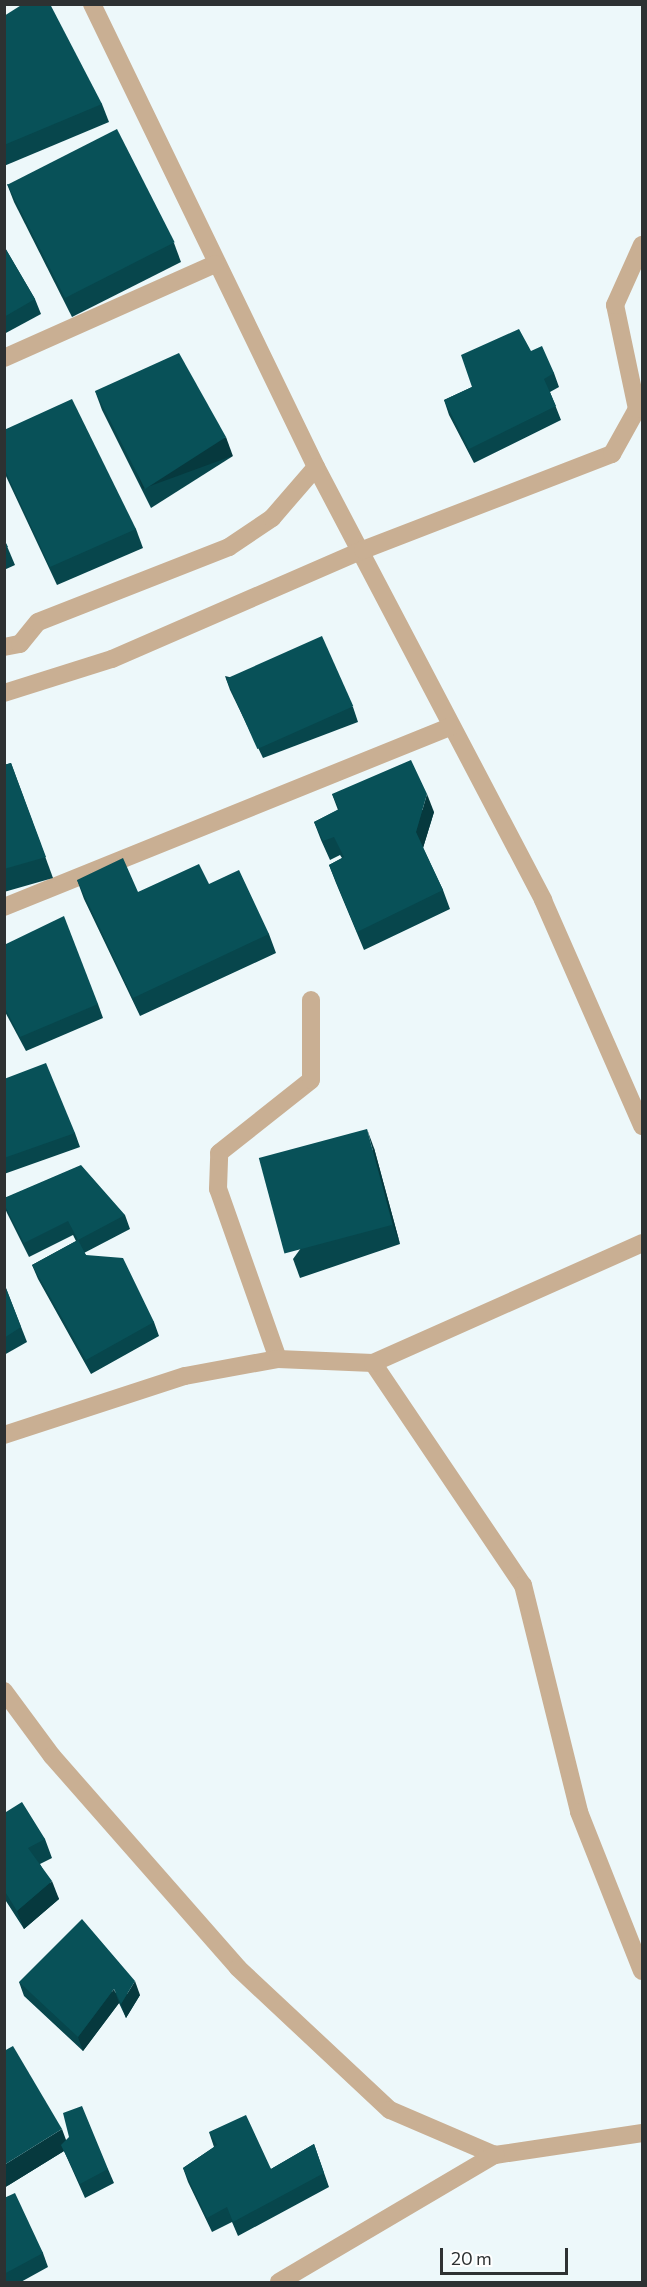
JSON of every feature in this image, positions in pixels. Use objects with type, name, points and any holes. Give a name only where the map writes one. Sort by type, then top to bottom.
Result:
[{"type":"street","points":[[92,4],[215,264],[316,467],[363,550],[450,727],[543,900],[642,1126]]},
{"type":"street","points":[[4,693],[112,659],[363,550],[612,454],[637,409],[615,305],[642,245]]},
{"type":"street","points":[[4,358],[215,264]]},
{"type":"street","points":[[4,647],[20,644],[38,622],[229,547],[272,518],[316,467]]},
{"type":"street","points":[[4,907],[450,727]]},
{"type":"street","points":[[278,1359],[218,1190],[219,1153],[311,1080],[311,1000]]},
{"type":"street","points":[[4,1435],[185,1376],[278,1359],[373,1363],[642,1243]]},
{"type":"street","points":[[373,1363],[523,1585],[579,1812],[642,1971]]},
{"type":"street","points":[[4,1691],[52,1756],[272,1999],[390,2110],[495,2155]]},
{"type":"street","points":[[279,2283],[495,2155],[642,2133]]},
{"type":"building","points":[[23,4],[50,4],[102,104],[4,145],[4,16]]},
{"type":"building","points":[[117,129],[175,242],[65,298],[7,185]]},
{"type":"building","points":[[4,246],[35,299],[4,317]]},
{"type":"building","points":[[519,329],[531,351],[542,346],[554,373],[544,379],[556,406],[469,449],[444,400],[472,387],[461,355]]},
{"type":"building","points":[[179,353],[226,437],[145,489],[95,391]]},
{"type":"building","points":[[72,399],[136,529],[50,567],[4,468],[4,430]]},
{"type":"building","points":[[322,636],[353,706],[257,749],[226,679]]},
{"type":"building","points":[[411,760],[427,794],[416,832],[443,890],[357,932],[329,865],[344,857],[334,837],[323,841],[314,822],[339,809],[332,794]]},
{"type":"building","points":[[11,763],[46,857],[4,869],[4,765]]},
{"type":"building","points":[[123,858],[138,892],[199,864],[209,884],[239,870],[269,934],[133,998],[77,880]]},
{"type":"building","points":[[64,916],[98,1004],[20,1037],[4,1006],[4,945]]},
{"type":"building","points":[[46,1063],[75,1133],[4,1158],[4,1079]]},
{"type":"building","points":[[367,1129],[393,1225],[284,1254],[259,1158]]},
{"type":"building","points":[[81,1165],[125,1215],[78,1240],[68,1221],[24,1243],[4,1204],[4,1198]]},
{"type":"building","points":[[78,1240],[86,1255],[123,1258],[154,1322],[86,1360],[32,1265]]},
{"type":"building","points":[[4,1283],[21,1327],[4,1338]]},
{"type":"building","points":[[22,1802],[45,1839],[28,1848],[52,1881],[17,1911],[4,1890],[4,1808],[6,1812]]},
{"type":"building","points":[[82,1919],[135,1981],[121,2004],[114,1989],[78,2037],[19,1982]]},
{"type":"building","points":[[13,2046],[62,2129],[4,2165],[4,2051]]},
{"type":"building","points":[[82,2106],[108,2169],[80,2184],[61,2145],[69,2137],[63,2113]]},
{"type":"building","points":[[246,2115],[271,2169],[314,2144],[324,2173],[233,2222],[227,2207],[207,2218],[183,2168],[217,2145],[209,2132]]},
{"type":"building","points":[[15,2193],[43,2253],[4,2274],[4,2198]]}]
